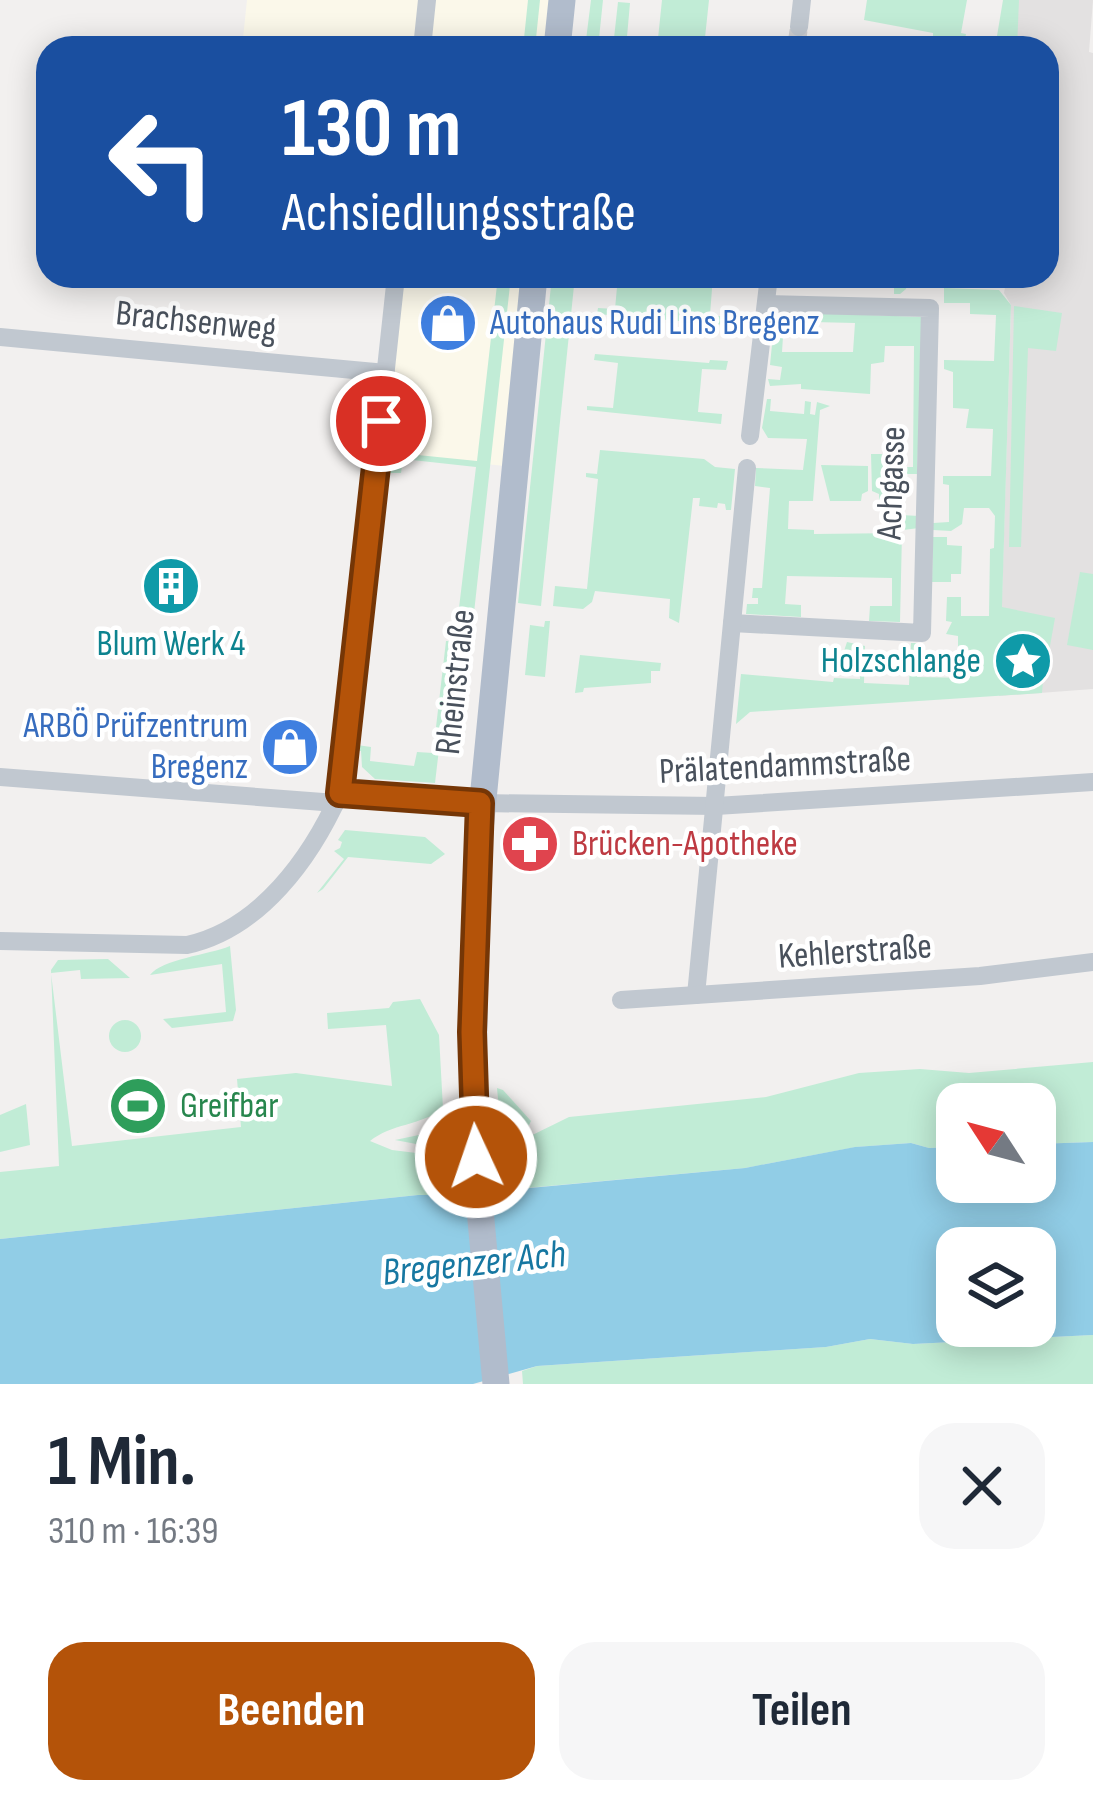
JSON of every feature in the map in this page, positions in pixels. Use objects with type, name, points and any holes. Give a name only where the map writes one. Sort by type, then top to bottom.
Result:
[{"type":"main road","points":[[558,36],[562,0]]},
{"type":"main road","name":"Rheinstraße","points":[[496,1384],[474,1142],[473,994],[480,803],[533,288]]},
{"type":"street","points":[[424,36],[428,0]]},
{"type":"street","points":[[799,27],[802,0]]},
{"type":"street","points":[[0,940],[188,945],[208,940],[247,920],[267,902],[321,831],[338,798],[395,288]]},
{"type":"street","points":[[750,436],[768,288]]},
{"type":"street","name":"Achgasse","points":[[732,623],[922,633],[930,308],[766,304]]},
{"type":"street","name":"Brachsenweg","points":[[0,338],[386,374]]},
{"type":"street","points":[[696,995],[747,468]]},
{"type":"street","points":[[0,777],[338,798]]},
{"type":"street","name":"Prälatendammstraße","points":[[338,798],[716,806],[1093,782]]},
{"type":"street","name":"Kehlerstraße","points":[[621,1000],[958,978],[1093,962]]},
{"type":"shaded area","points":[[247,0],[562,0],[558,36],[243,36]]},
{"type":"shaded area","points":[[1018,0],[1093,0],[1089,52],[1093,53],[1093,689],[999,696],[1011,305],[1004,293],[1005,288],[1059,288],[1059,36],[1016,36]]},
{"type":"shaded area","points":[[395,288],[533,288],[515,467],[377,453]]},
{"type":"green space","points":[[528,0],[540,0],[536,36],[524,36]]},
{"type":"green space","points":[[591,0],[603,0],[599,36],[586,36]]},
{"type":"green space","points":[[662,0],[709,0],[705,36],[658,36]]},
{"type":"green space","points":[[867,0],[967,0],[961,33],[966,36],[933,36],[864,20]]},
{"type":"green space","points":[[1003,0],[1019,0],[1018,36],[997,36]]},
{"type":"green space","points":[[618,2],[630,3],[627,36],[614,36]]},
{"type":"green space","points":[[497,288],[510,288],[472,631],[456,714],[451,713],[458,648],[451,647],[435,783],[375,779],[362,767],[361,751],[355,750],[360,718],[357,745],[371,747],[370,761],[414,766],[417,752],[433,753],[446,641],[455,641],[476,467],[403,459],[401,473],[388,473],[385,498],[388,452],[477,461]]},
{"type":"green space","points":[[551,288],[574,288],[541,606],[518,603]]},
{"type":"green space","points":[[617,288],[712,288],[710,315],[738,318],[737,326],[597,314],[598,308],[615,309]]},
{"type":"green space","points":[[944,288],[999,290],[1011,305],[1002,607],[1055,618],[1045,674],[1035,675],[1043,681],[1042,693],[750,712],[736,724],[741,674],[833,682],[834,678],[860,679],[861,652],[844,651],[847,642],[865,646],[864,683],[909,685],[911,643],[922,643],[917,649],[917,677],[970,678],[971,650],[958,650],[958,636],[946,634],[952,622],[946,621],[947,597],[961,597],[961,616],[989,616],[995,516],[989,508],[964,508],[962,524],[951,531],[933,530],[933,523],[949,522],[949,485],[943,484],[943,476],[991,476],[993,429],[966,428],[969,409],[953,408],[953,372],[944,369],[944,360],[994,361],[996,315],[970,314],[970,303],[944,303]]},
{"type":"green space","points":[[1014,306],[1062,313],[1056,351],[1028,348],[1021,547],[1009,547]]},
{"type":"green space","points":[[797,313],[797,321],[784,321],[782,352],[853,352],[855,323],[814,322],[815,313],[923,317],[917,474],[902,474],[901,515],[919,516],[919,528],[895,531],[895,502],[879,501],[879,494],[872,491],[871,454],[883,454],[883,467],[913,467],[914,346],[885,346],[884,362],[871,364],[870,394],[801,389],[801,384],[770,386],[768,379],[780,380],[782,367],[770,365],[775,314]]},
{"type":"green space","points":[[595,354],[728,361],[726,370],[702,369],[698,412],[722,414],[721,424],[587,410],[587,406],[613,408],[618,363],[594,360]]},
{"type":"green space","points":[[767,399],[771,399],[770,411],[804,414],[805,401],[811,402],[810,414],[815,415],[817,402],[830,406],[820,410],[813,501],[789,501],[788,529],[814,530],[814,534],[902,533],[900,622],[869,621],[870,606],[892,606],[892,578],[787,576],[785,604],[801,605],[801,617],[746,614],[747,604],[758,604],[758,598],[752,598],[753,588],[762,588],[770,488],[755,486],[756,468],[803,470],[807,439],[768,438],[762,428]]},
{"type":"green space","points":[[600,450],[704,459],[715,467],[735,469],[731,510],[718,503],[717,508],[699,506],[700,498],[693,498],[679,623],[669,618],[670,599],[595,591],[592,602],[583,609],[553,606],[555,586],[587,589],[598,479],[586,473],[597,474]]},
{"type":"green space","points":[[821,465],[868,466],[868,491],[861,501],[830,501]]},
{"type":"green space","points":[[933,537],[947,537],[947,545],[962,546],[961,574],[951,574],[951,582],[932,582]]},
{"type":"green space","points":[[1080,572],[1093,574],[1093,650],[1067,645]]},
{"type":"green space","points":[[550,621],[545,677],[525,675],[530,625],[544,627]]},
{"type":"green space","points":[[580,655],[661,663],[660,671],[651,671],[651,683],[584,688],[575,693]]},
{"type":"green space","points":[[345,830],[425,837],[445,854],[431,864],[348,857],[317,893],[344,859],[334,851],[340,848],[338,840]]},
{"type":"green space","points":[[230,946],[233,1021],[172,1028],[163,1019],[226,1012],[222,964],[150,975],[175,961]]},
{"type":"green space","points":[[108,959],[130,978],[81,979],[80,970],[51,973],[58,960]]},
{"type":"green space","points":[[51,975],[72,1146],[241,1127],[237,1079],[296,1073],[392,1086],[386,1025],[328,1029],[327,1013],[389,1008],[393,1002],[420,999],[439,1035],[443,1109],[370,1141],[392,1150],[449,1157],[453,1195],[0,1239],[0,1172],[59,1166]]},
{"type":"green space","points":[[125,1020],[136,1025],[141,1036],[136,1047],[125,1052],[114,1047],[109,1036],[114,1025]]},
{"type":"green space","points":[[1093,1062],[1093,1142],[1056,1143],[1056,1083],[936,1083],[936,1148],[911,1143],[856,1147],[745,1168],[506,1190],[502,1150],[569,1117],[766,1097],[859,1073],[920,1069],[969,1073]]},
{"type":"green space","points":[[497,1088],[531,1121],[527,1129],[502,1143]]},
{"type":"green space","points":[[26,1104],[30,1145],[0,1152],[0,1115]]},
{"type":"green space","points":[[438,1131],[446,1136],[448,1150],[395,1140]]},
{"type":"green space","points":[[1093,1335],[1093,1384],[523,1384],[522,1371],[537,1366],[826,1347],[870,1339],[936,1343],[936,1347],[1056,1347],[1056,1337]]},
{"type":"water","name":"Bregenzer Ach","points":[[1093,1142],[1093,1335],[1056,1337],[1056,1227],[936,1227],[936,1343],[870,1339],[826,1347],[537,1366],[473,1384],[0,1384],[0,1239],[418,1195],[745,1168],[855,1147],[911,1143],[936,1148],[936,1203],[1056,1203],[1056,1143]]},
{"type":"tunnel","points":[[798,36],[799,27]]},
{"type":"place","name":"Autohaus Rudi Lins Bregenz","points":[[448,323]]},
{"type":"place","name":"Blum Werk 4","points":[[171,586]]},
{"type":"place","name":"Holzschlange","points":[[1023,661]]},
{"type":"place","name":"ARBÖ Prüfzentrum Bregenz","points":[[290,747]]},
{"type":"place","name":"Brücken-Apotheke","points":[[530,844]]},
{"type":"place","name":"Greifbar","points":[[138,1106]]},
{"type":"route","points":[[381,421],[340,793],[480,803],[472,1032],[476,1157]]}]
